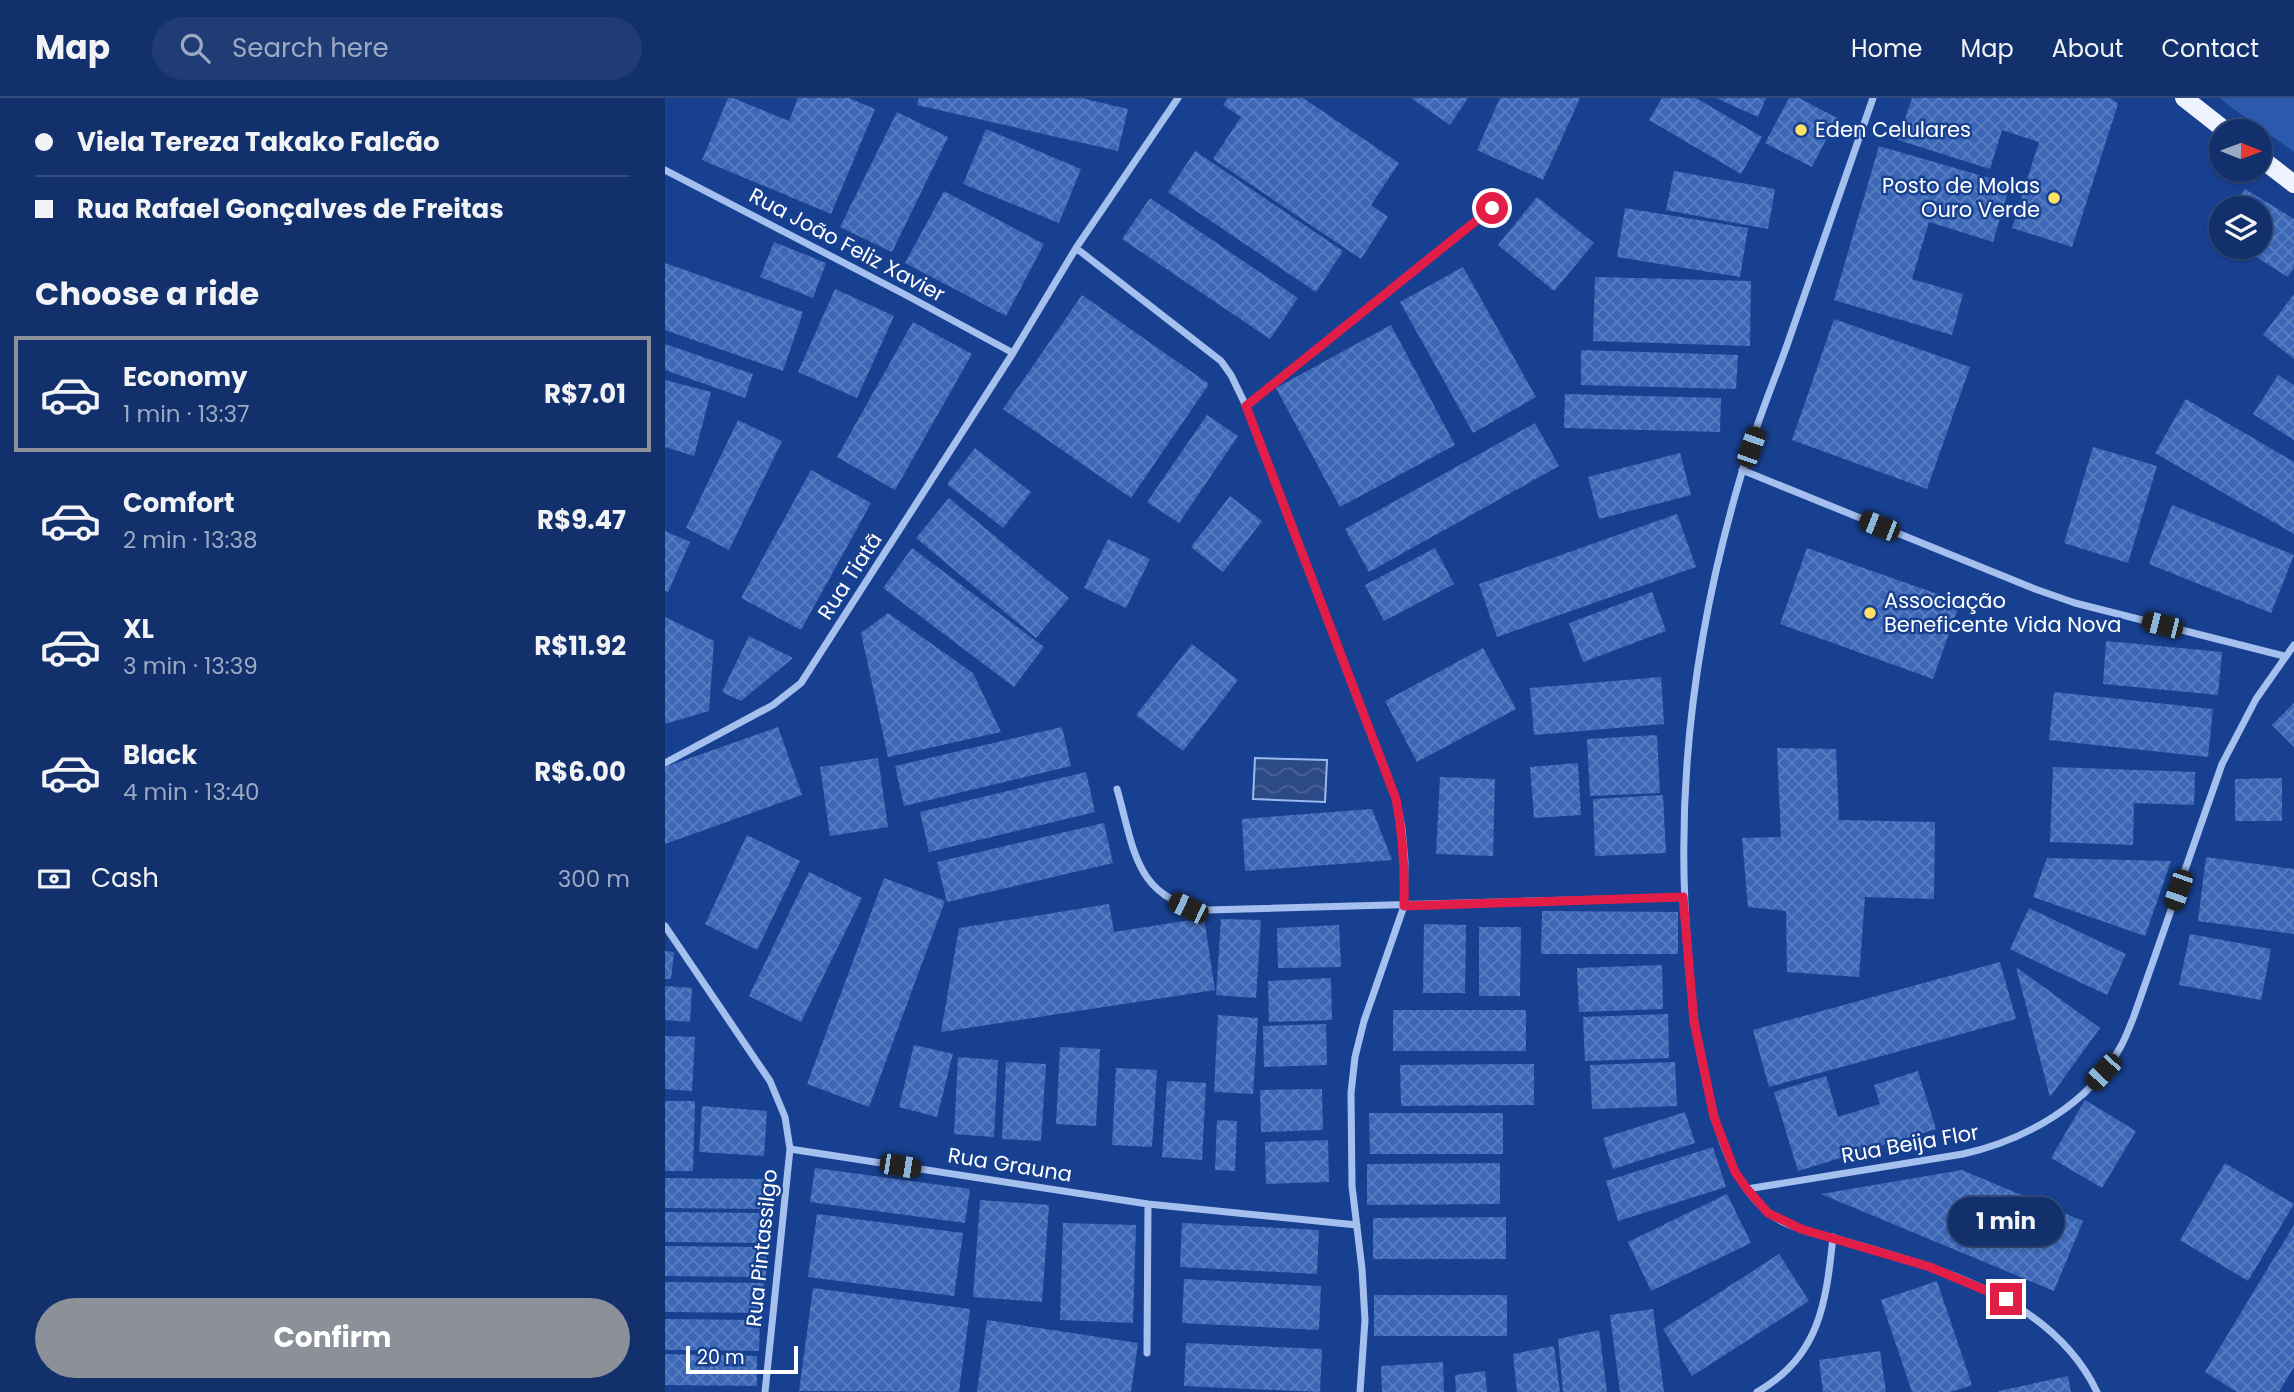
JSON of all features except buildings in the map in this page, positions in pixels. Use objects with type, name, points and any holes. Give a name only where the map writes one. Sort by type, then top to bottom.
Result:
[{"type":"main road","points":[[2184,98],[2211,119]]},
{"type":"main road","points":[[2272,167],[2294,184]]},
{"type":"street","points":[[1178,98],[1076,248],[1221,361],[1231,375],[1246,406],[1396,799],[1405,862],[1404,906],[1364,1021],[1355,1057],[1351,1093],[1352,1186],[1365,1320],[1360,1392]]},
{"type":"street","points":[[1873,98],[1742,470],[1718,562],[1689,723],[1683,815],[1683,897],[1694,1022],[1714,1117],[1735,1172],[1768,1213],[1801,1229],[1930,1267],[2006,1299],[2049,1328],[2087,1370],[2097,1392]]},
{"type":"street","name":"Rua João Feliz Xavier","points":[[665,170],[1013,353]]},
{"type":"street","points":[[1246,406],[1492,208]]},
{"type":"street","name":"Rua Tiatã","points":[[665,763],[773,705],[801,683],[1013,353],[1076,248]]},
{"type":"street","points":[[1742,470],[2035,590],[2075,603],[2284,656]]},
{"type":"street","name":"Rua Beija Flor","points":[[1747,1189],[1990,1148],[2021,1136],[2081,1096],[2103,1072],[2120,1047],[2134,1016],[2222,764],[2256,698],[2294,645]]},
{"type":"street","points":[[1117,789],[1140,869],[1152,886],[1188,908],[1208,910],[1404,906],[1683,897]]},
{"type":"street","points":[[665,926],[770,1081],[785,1117],[790,1149]]},
{"type":"street","name":"Rua Grauna","points":[[790,1149],[1148,1204],[1357,1225]]},
{"type":"street","name":"Rua Pintassilgo","points":[[765,1392],[790,1149]]},
{"type":"street","points":[[1147,1353],[1148,1204]]},
{"type":"street","points":[[1757,1392],[1794,1364],[1816,1331],[1827,1291],[1833,1237]]},
{"type":"shaded area","points":[[2220,98],[2294,98],[2294,152],[2272,136],[2272,119],[2248,119]]},
{"type":"water","points":[[1255,758],[1327,760],[1325,802],[1253,799]]},
{"type":"place","name":"Eden Celulares","points":[[1801,130]]},
{"type":"place","name":"Posto de Molas Ouro Verde","points":[[2054,198]]},
{"type":"place","name":"Associação Beneficente Vida Nova","points":[[1870,613]]},
{"type":"route","points":[[1492,208],[1246,406],[1396,799],[1405,862],[1404,906],[1683,897],[1694,1022],[1714,1117],[1735,1172],[1747,1189],[1768,1213],[1801,1229],[1930,1267],[2006,1299]]}]
